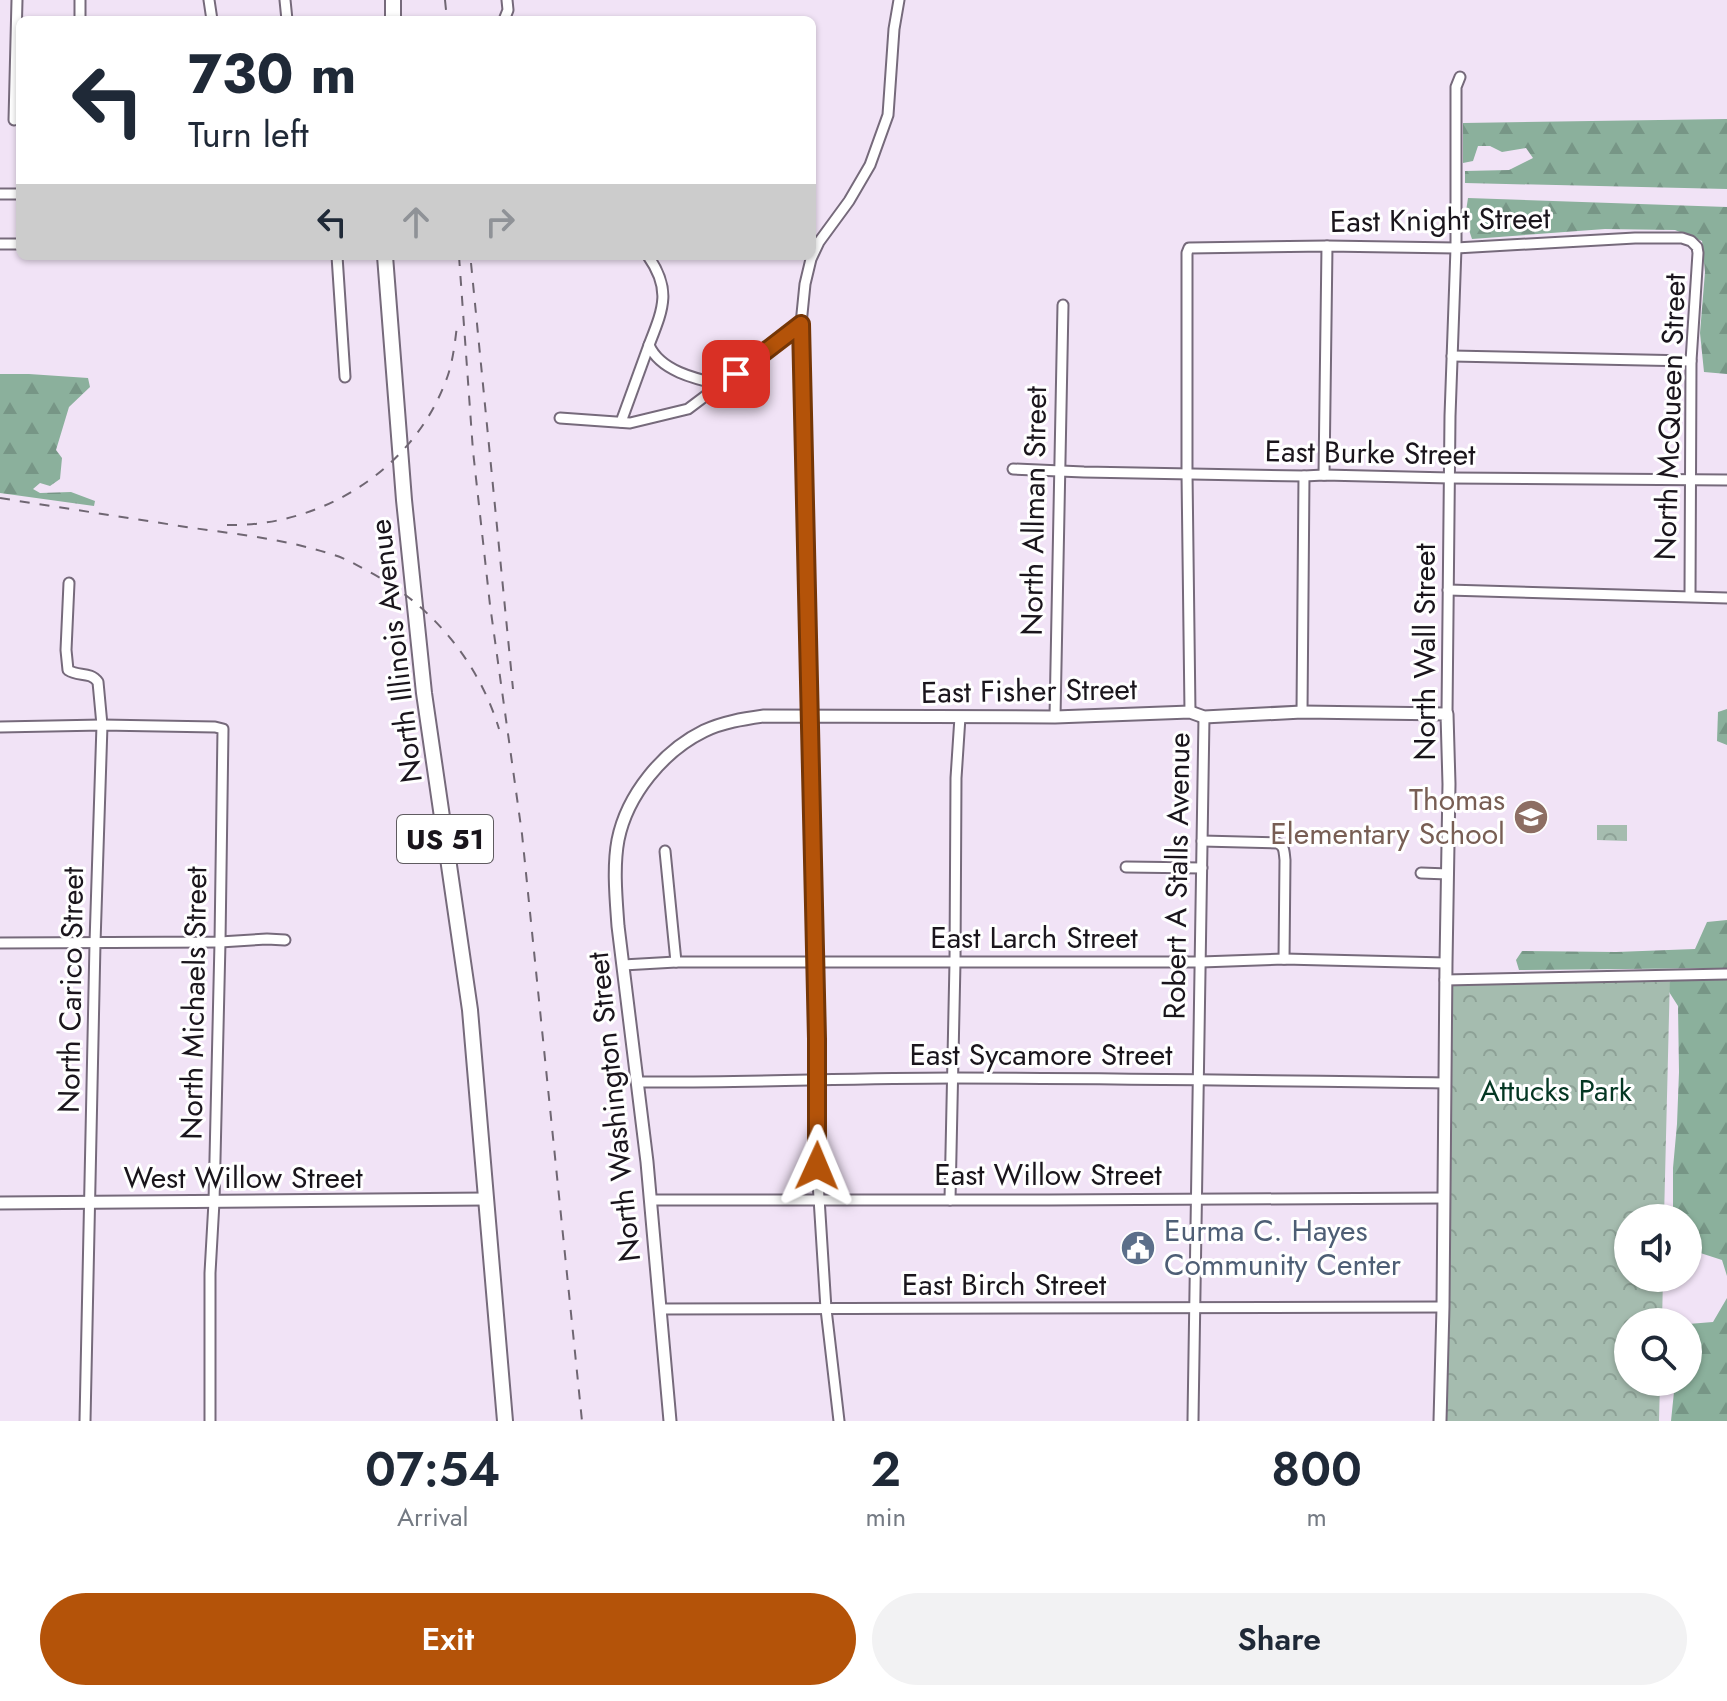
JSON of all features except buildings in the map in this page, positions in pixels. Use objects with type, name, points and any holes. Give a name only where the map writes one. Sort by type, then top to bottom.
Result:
[{"type":"main road","name":"North Illinois Avenue","points":[[385,260],[404,500],[424,693],[470,1010],[505,1421]]},
{"type":"street","points":[[816,248],[870,165],[888,115],[899,0]]},
{"type":"street","name":"North Wall Street","points":[[1440,1421],[1449,784],[1448,590],[1456,248],[1456,87],[1460,77]]},
{"type":"street","name":"East Knight Street","points":[[1189,248],[1456,248],[1635,238],[1682,238],[1691,241]]},
{"type":"street","name":"North McQueen Street","points":[[1690,596],[1691,361],[1698,253],[1691,241]]},
{"type":"street","points":[[1324,475],[1327,246]]},
{"type":"street","name":"Robert A Stalls Avenue","points":[[1189,248],[1187,473],[1190,712]]},
{"type":"street","points":[[337,260],[345,377]]},
{"type":"street","points":[[621,422],[664,297],[657,269],[651,260]]},
{"type":"street","points":[[811,260],[801,324],[818,1201],[839,1421]]},
{"type":"street","name":"North Allman Street","points":[[1055,717],[1063,305]]},
{"type":"street","points":[[560,418],[630,423],[688,409],[801,324]]},
{"type":"street","points":[[649,345],[653,356],[683,374],[722,385]]},
{"type":"street","points":[[1452,356],[1691,361]]},
{"type":"street","name":"East Burke Street","points":[[1013,469],[1304,476],[1727,480]]},
{"type":"street","points":[[1302,712],[1304,476]]},
{"type":"street","name":"North Carico Street","points":[[69,583],[68,670],[73,674],[89,674],[98,682],[102,725],[85,1421]]},
{"type":"street","points":[[1448,590],[1727,598]]},
{"type":"street","name":"East Fisher Street","points":[[639,793],[659,764],[704,731],[733,721],[764,716],[1055,717],[1190,712],[1204,717],[1302,712],[1447,714]]},
{"type":"street","points":[[950,1200],[956,778],[960,717]]},
{"type":"street","name":"Robert A Stalls Avenue","points":[[1193,1421],[1204,717]]},
{"type":"street","points":[[0,727],[102,725]]},
{"type":"street","name":"North Michaels Street","points":[[102,725],[223,729],[210,1273],[210,1421]]},
{"type":"street","name":"North Washington Street","points":[[639,793],[628,811],[618,842],[615,888],[651,1200],[670,1421]]},
{"type":"street","points":[[1202,841],[1282,845],[1285,860],[1284,959]]},
{"type":"street","points":[[665,851],[676,962]]},
{"type":"street","points":[[1126,867],[1202,868]]},
{"type":"street","points":[[1421,873],[1448,874]]},
{"type":"street","points":[[0,943],[285,940]]},
{"type":"street","name":"East Larch Street","points":[[623,965],[676,962],[1201,962],[1284,959],[1446,963]]},
{"type":"street","points":[[1445,980],[1727,974]]},
{"type":"street","name":"East Sycamore Street","points":[[637,1082],[954,1078],[1444,1083]]},
{"type":"street","name":"East Willow Street","points":[[651,1200],[1444,1198]]},
{"type":"street","name":"West Willow Street","points":[[0,1203],[486,1199]]},
{"type":"street","name":"East Birch Street","points":[[660,1309],[1443,1307]]},
{"type":"green space","points":[[1727,119],[1727,189],[1465,183],[1465,171],[1509,170],[1533,158],[1526,148],[1502,152],[1490,146],[1478,146],[1473,161],[1463,163],[1463,123]]},
{"type":"green space","points":[[1468,198],[1727,207],[1727,374],[1704,372],[1700,333],[1705,272],[1702,241],[1675,230],[1605,229],[1472,239],[1465,218]]},
{"type":"green space","points":[[0,374],[88,378],[90,387],[69,407],[56,450],[62,458],[60,479],[50,486],[40,483],[33,489],[40,493],[71,492],[95,501],[94,506],[0,493]]},
{"type":"green space","points":[[1727,709],[1727,745],[1717,741],[1718,712]]},
{"type":"green space","points":[[1597,825],[1627,825],[1627,841],[1597,840]]},
{"type":"green space","points":[[1727,920],[1727,968],[1519,970],[1516,960],[1522,951],[1695,949],[1707,922]]},
{"type":"green space","name":"Attucks Park","points":[[1670,975],[1664,1204],[1614,1204],[1614,1292],[1663,1292],[1662,1308],[1614,1308],[1614,1396],[1660,1396],[1659,1421],[1439,1421],[1445,980]]},
{"type":"green space","points":[[1678,978],[1727,978],[1727,1276],[1722,1260],[1702,1254],[1702,1204],[1673,1204],[1679,1072],[1678,1006],[1664,984]]},
{"type":"green space","points":[[1727,1298],[1727,1421],[1671,1421],[1674,1396],[1702,1396],[1702,1323],[1713,1322]]},
{"type":"railway","points":[[445,0],[447,16]]},
{"type":"railway","points":[[459,260],[473,451],[490,605],[522,834],[582,1421]]},
{"type":"railway","points":[[471,263],[513,689]]},
{"type":"railway","points":[[227,525],[263,523],[331,503],[362,486],[389,464],[413,438],[433,408],[450,369],[457,326]]},
{"type":"railway","points":[[0,498],[260,538],[316,549],[345,559],[408,597],[447,634],[478,679],[499,729]]},
{"type":"place","name":"Thomas Elementary School","points":[[1531,817]]},
{"type":"place","name":"Eurma C. Hayes Community Center","points":[[1138,1248]]},
{"type":"route","points":[[736,374],[801,324],[817,1039],[817,1166]]}]
